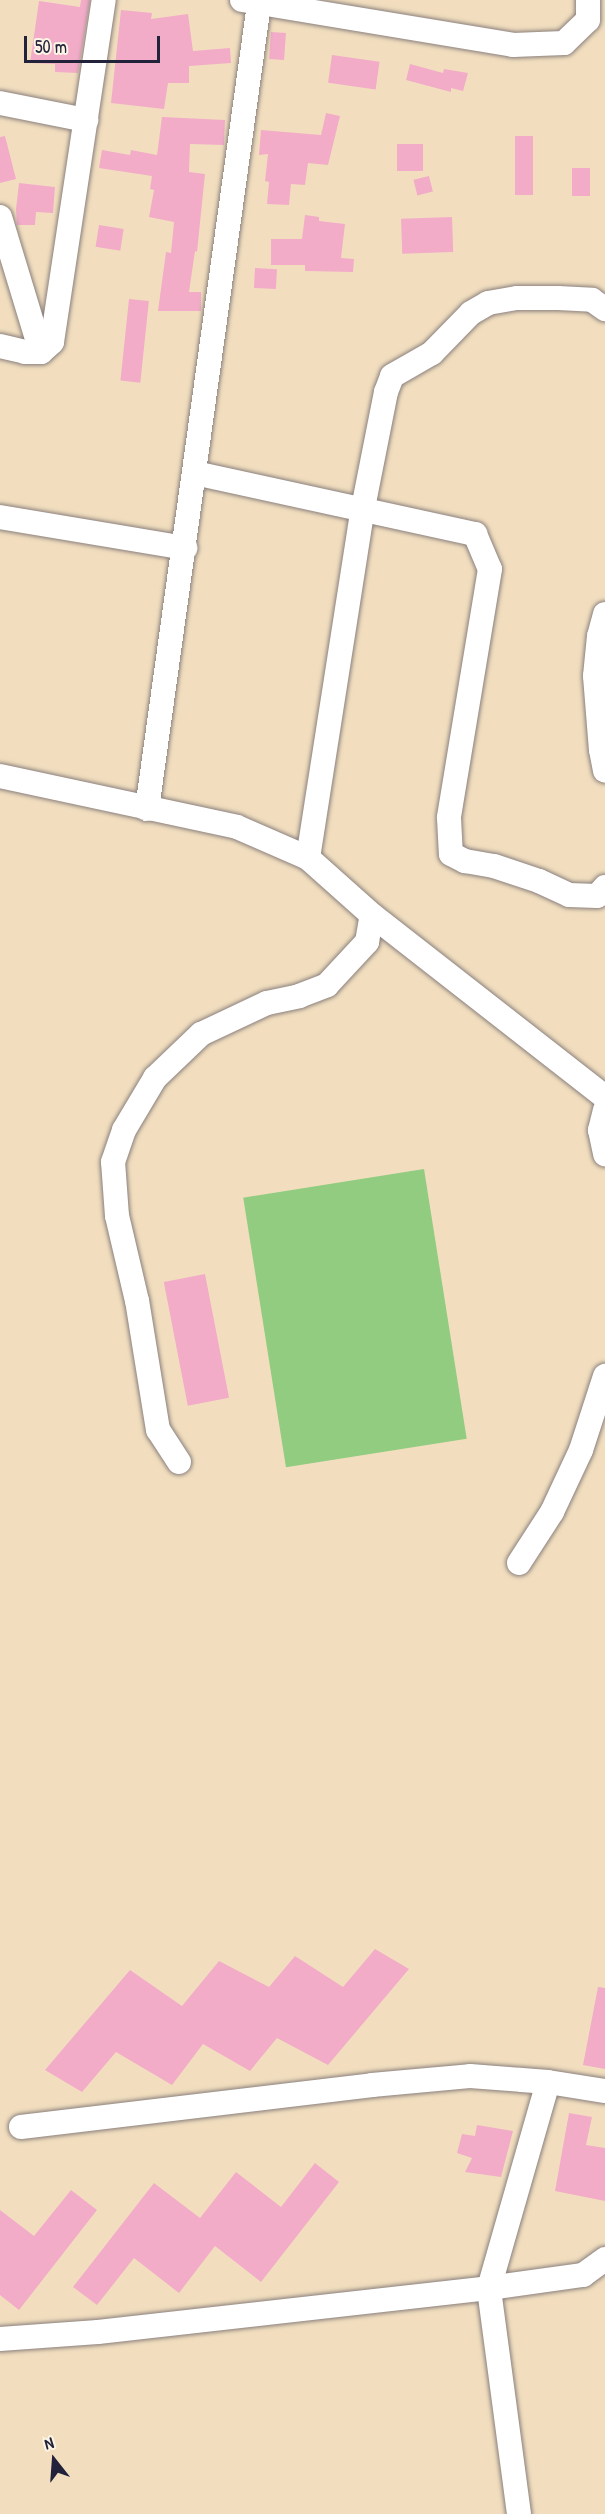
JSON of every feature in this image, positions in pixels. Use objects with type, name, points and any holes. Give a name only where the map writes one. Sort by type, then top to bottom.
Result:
[{"type":"street","points":[[41,352],[52,342],[104,0]]},
{"type":"street","points":[[147,809],[195,473],[251,2],[513,45],[564,44],[588,20],[588,0]]},
{"type":"street","points":[[0,103],[86,120]]},
{"type":"street","points":[[0,217],[41,352]]},
{"type":"street","points":[[309,858],[363,508],[386,392],[392,376],[432,353],[471,313],[488,303],[517,298],[569,298],[592,300],[605,309]]},
{"type":"street","points":[[0,346],[41,352]]},
{"type":"street","points":[[195,473],[475,534],[490,569],[449,818],[451,854],[465,861],[494,866],[539,881],[569,895],[597,896],[605,887]]},
{"type":"street","points":[[0,517],[185,548]]},
{"type":"street","points":[[605,615],[599,636],[595,676],[605,771]]},
{"type":"street","points":[[0,776],[237,827],[309,858],[372,915],[605,1097]]},
{"type":"street","points":[[179,1462],[158,1430],[137,1301],[117,1216],[112,1162],[124,1130],[155,1078],[201,1034],[267,1003],[299,996],[327,985],[367,942],[372,915]]},
{"type":"street","points":[[605,1110],[600,1130],[605,1154]]},
{"type":"street","points":[[519,1563],[552,1512],[581,1450],[605,1376]]},
{"type":"street","points":[[21,2127],[459,2077],[548,2082],[605,2091]]},
{"type":"street","points":[[519,2514],[489,2288],[548,2082]]},
{"type":"street","points":[[0,2339],[98,2332],[489,2288],[583,2275],[605,2259]]},
{"type":"green space","points":[[424,1169],[467,1439],[286,1467],[243,1198]]},
{"type":"building","points":[[81,0],[90,0],[78,73],[55,72],[55,64],[30,63],[39,1],[80,7]]},
{"type":"building","points":[[121,10],[152,13],[151,19],[188,14],[193,51],[230,48],[231,63],[189,66],[189,83],[168,83],[164,109],[111,103]]},
{"type":"building","points":[[271,32],[286,33],[284,60],[269,59]]},
{"type":"building","points":[[332,55],[380,62],[376,89],[328,83]]},
{"type":"building","points":[[410,64],[443,73],[444,69],[468,73],[463,91],[451,88],[451,92],[406,80]]},
{"type":"building","points":[[326,113],[340,116],[328,165],[308,163],[305,185],[291,184],[289,205],[267,204],[269,182],[265,181],[268,154],[259,155],[261,130],[321,135]]},
{"type":"building","points":[[162,117],[225,120],[224,145],[190,144],[189,172],[205,174],[197,252],[195,251],[189,292],[201,292],[201,311],[158,311],[166,252],[171,253],[174,222],[149,217],[154,190],[150,189],[152,176],[99,168],[102,150],[130,155],[131,150],[157,155]]},
{"type":"building","points":[[5,136],[16,179],[0,183],[0,137]]},
{"type":"building","points":[[515,136],[533,136],[533,195],[515,195]]},
{"type":"building","points":[[397,144],[423,144],[423,171],[397,171]]},
{"type":"building","points":[[572,168],[590,168],[590,196],[572,196]]},
{"type":"building","points":[[429,176],[433,192],[417,195],[413,180]]},
{"type":"building","points":[[19,183],[55,187],[53,213],[36,212],[35,225],[17,225]]},
{"type":"building","points":[[305,215],[319,217],[319,221],[345,224],[341,258],[354,259],[353,272],[305,271],[305,265],[271,265],[271,239],[302,239]]},
{"type":"building","points":[[452,217],[453,252],[402,254],[401,219]]},
{"type":"building","points":[[99,225],[124,229],[120,251],[96,247]]},
{"type":"building","points":[[255,268],[277,269],[276,289],[254,288]]},
{"type":"building","points":[[129,299],[149,301],[140,383],[120,381]]},
{"type":"building","points":[[205,1274],[229,1398],[188,1406],[164,1282]]},
{"type":"building","points":[[375,1949],[409,1969],[328,2065],[277,2038],[250,2071],[203,2044],[172,2085],[116,2052],[82,2092],[45,2070],[130,1970],[182,2006],[219,1961],[269,1987],[295,1956],[343,1987]]},
{"type":"building","points":[[598,1987],[605,1988],[605,2069],[583,2065]]},
{"type":"building","points":[[569,2113],[592,2117],[586,2145],[605,2148],[605,2201],[555,2191]]},
{"type":"building","points":[[477,2125],[513,2131],[501,2177],[465,2172],[472,2158],[457,2153],[462,2134],[475,2136]]},
{"type":"building","points":[[315,2163],[339,2182],[261,2282],[215,2246],[179,2293],[134,2258],[97,2305],[73,2287],[154,2183],[200,2218],[236,2172],[281,2207]]},
{"type":"building","points":[[71,2190],[97,2210],[19,2310],[0,2295],[0,2210],[34,2236]]}]
